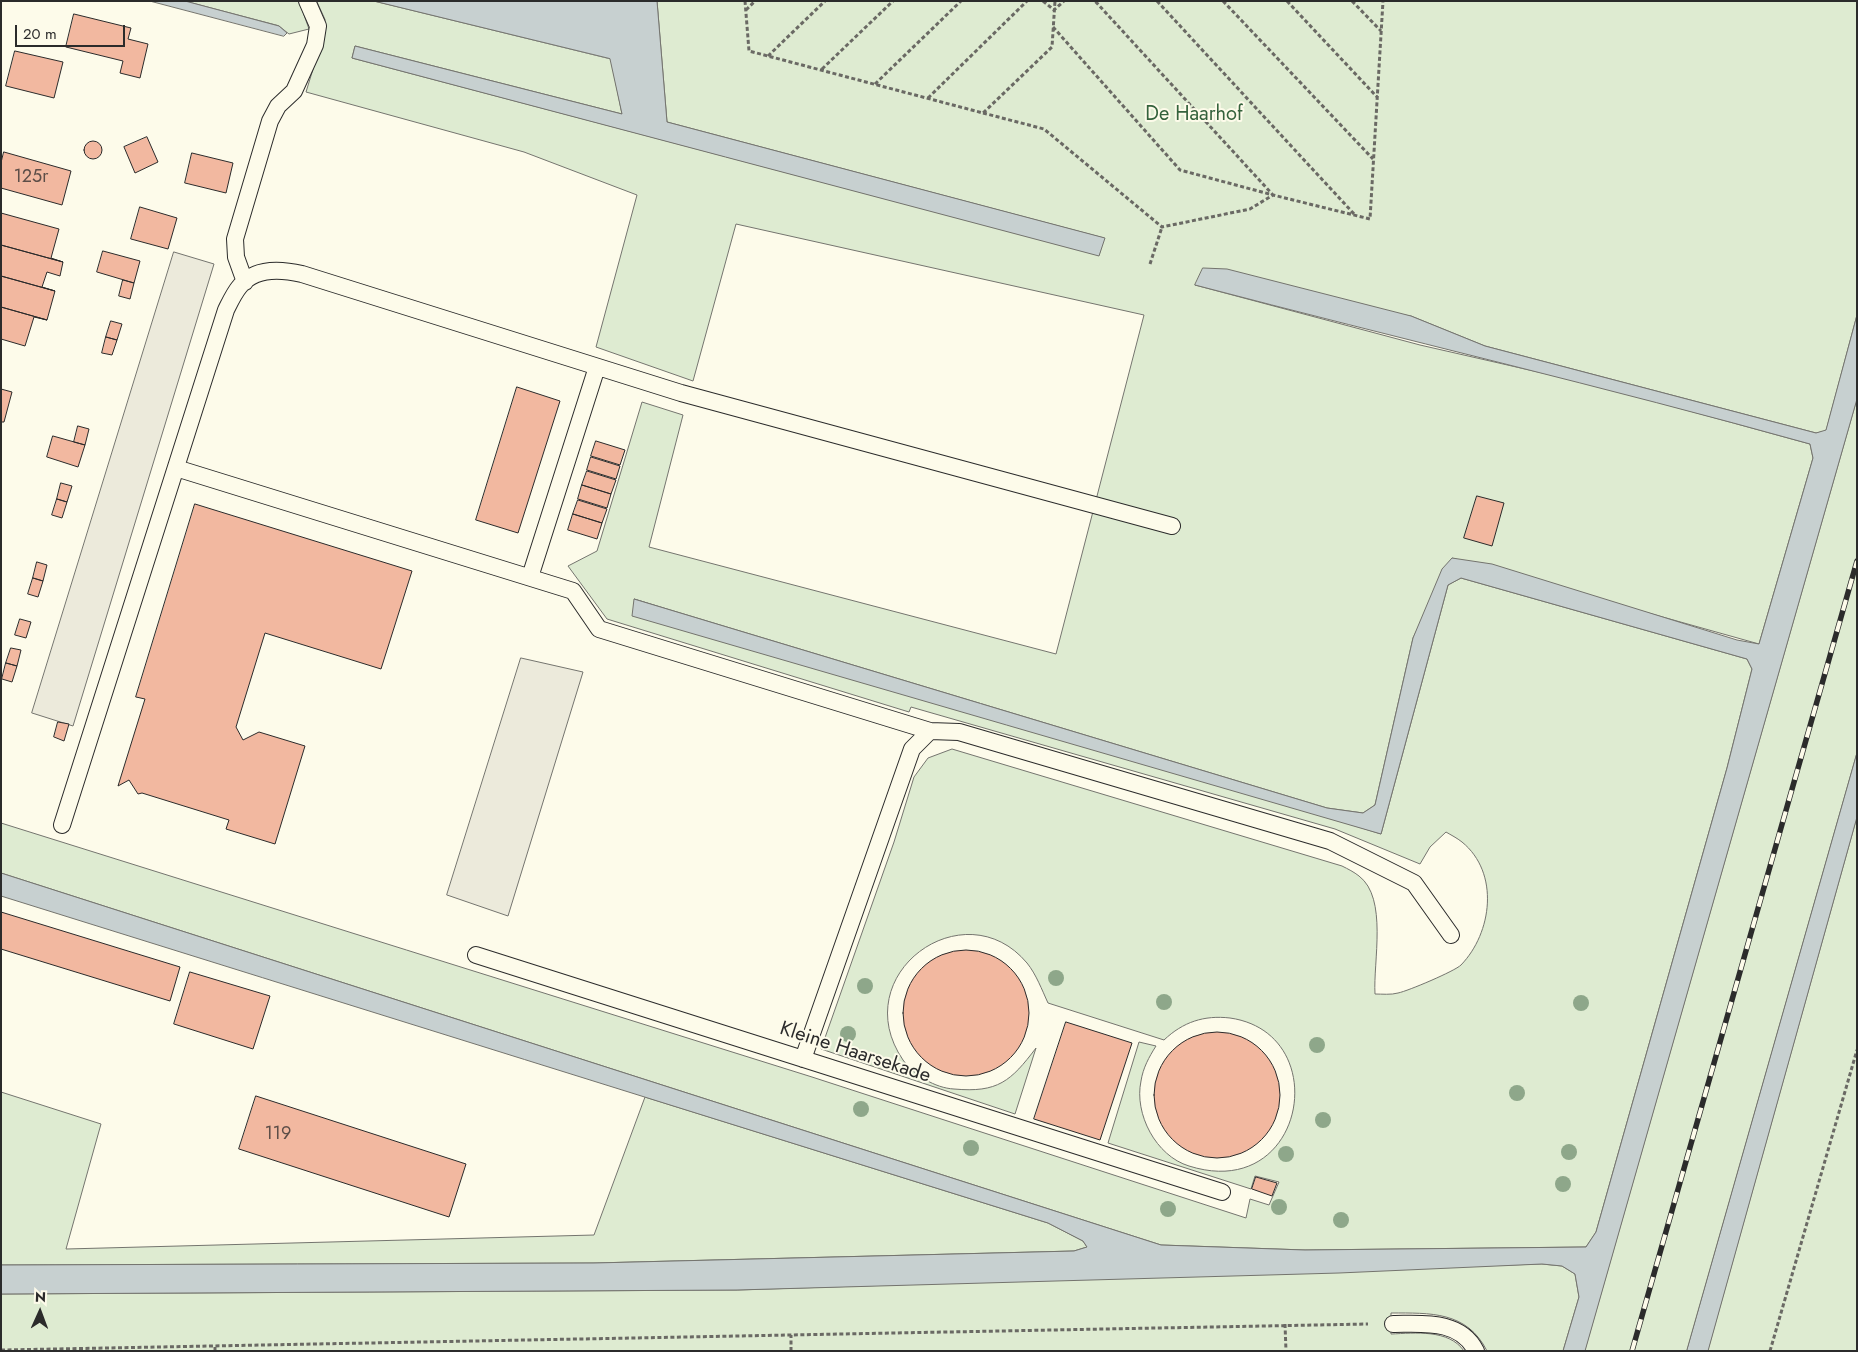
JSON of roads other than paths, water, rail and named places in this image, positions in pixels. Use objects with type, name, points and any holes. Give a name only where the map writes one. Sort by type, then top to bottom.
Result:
[{"type":"lane","points":[[245,282],[236,257],[235,239],[270,120],[278,106],[294,91],[315,45],[318,26],[307,1]]},
{"type":"lane","points":[[62,825],[226,310],[240,285],[257,274],[282,269],[681,393],[1172,526]]},
{"type":"lane","points":[[530,577],[597,367]]},
{"type":"lane","points":[[176,468],[573,591],[599,629],[930,731],[959,732],[1330,841],[1414,883],[1451,935]]},
{"type":"lane","points":[[803,1058],[912,749],[930,731]]},
{"type":"lane","name":"Kleine Haarsekade","points":[[476,955],[1222,1192]]},
{"type":"lane","points":[[1392,1324],[1443,1325],[1460,1332],[1476,1351]]},
{"type":"railway","points":[[1632,1351],[1857,561]]},
{"type":"park label","name":"De Haarhof","points":[[1194,115]]}]
